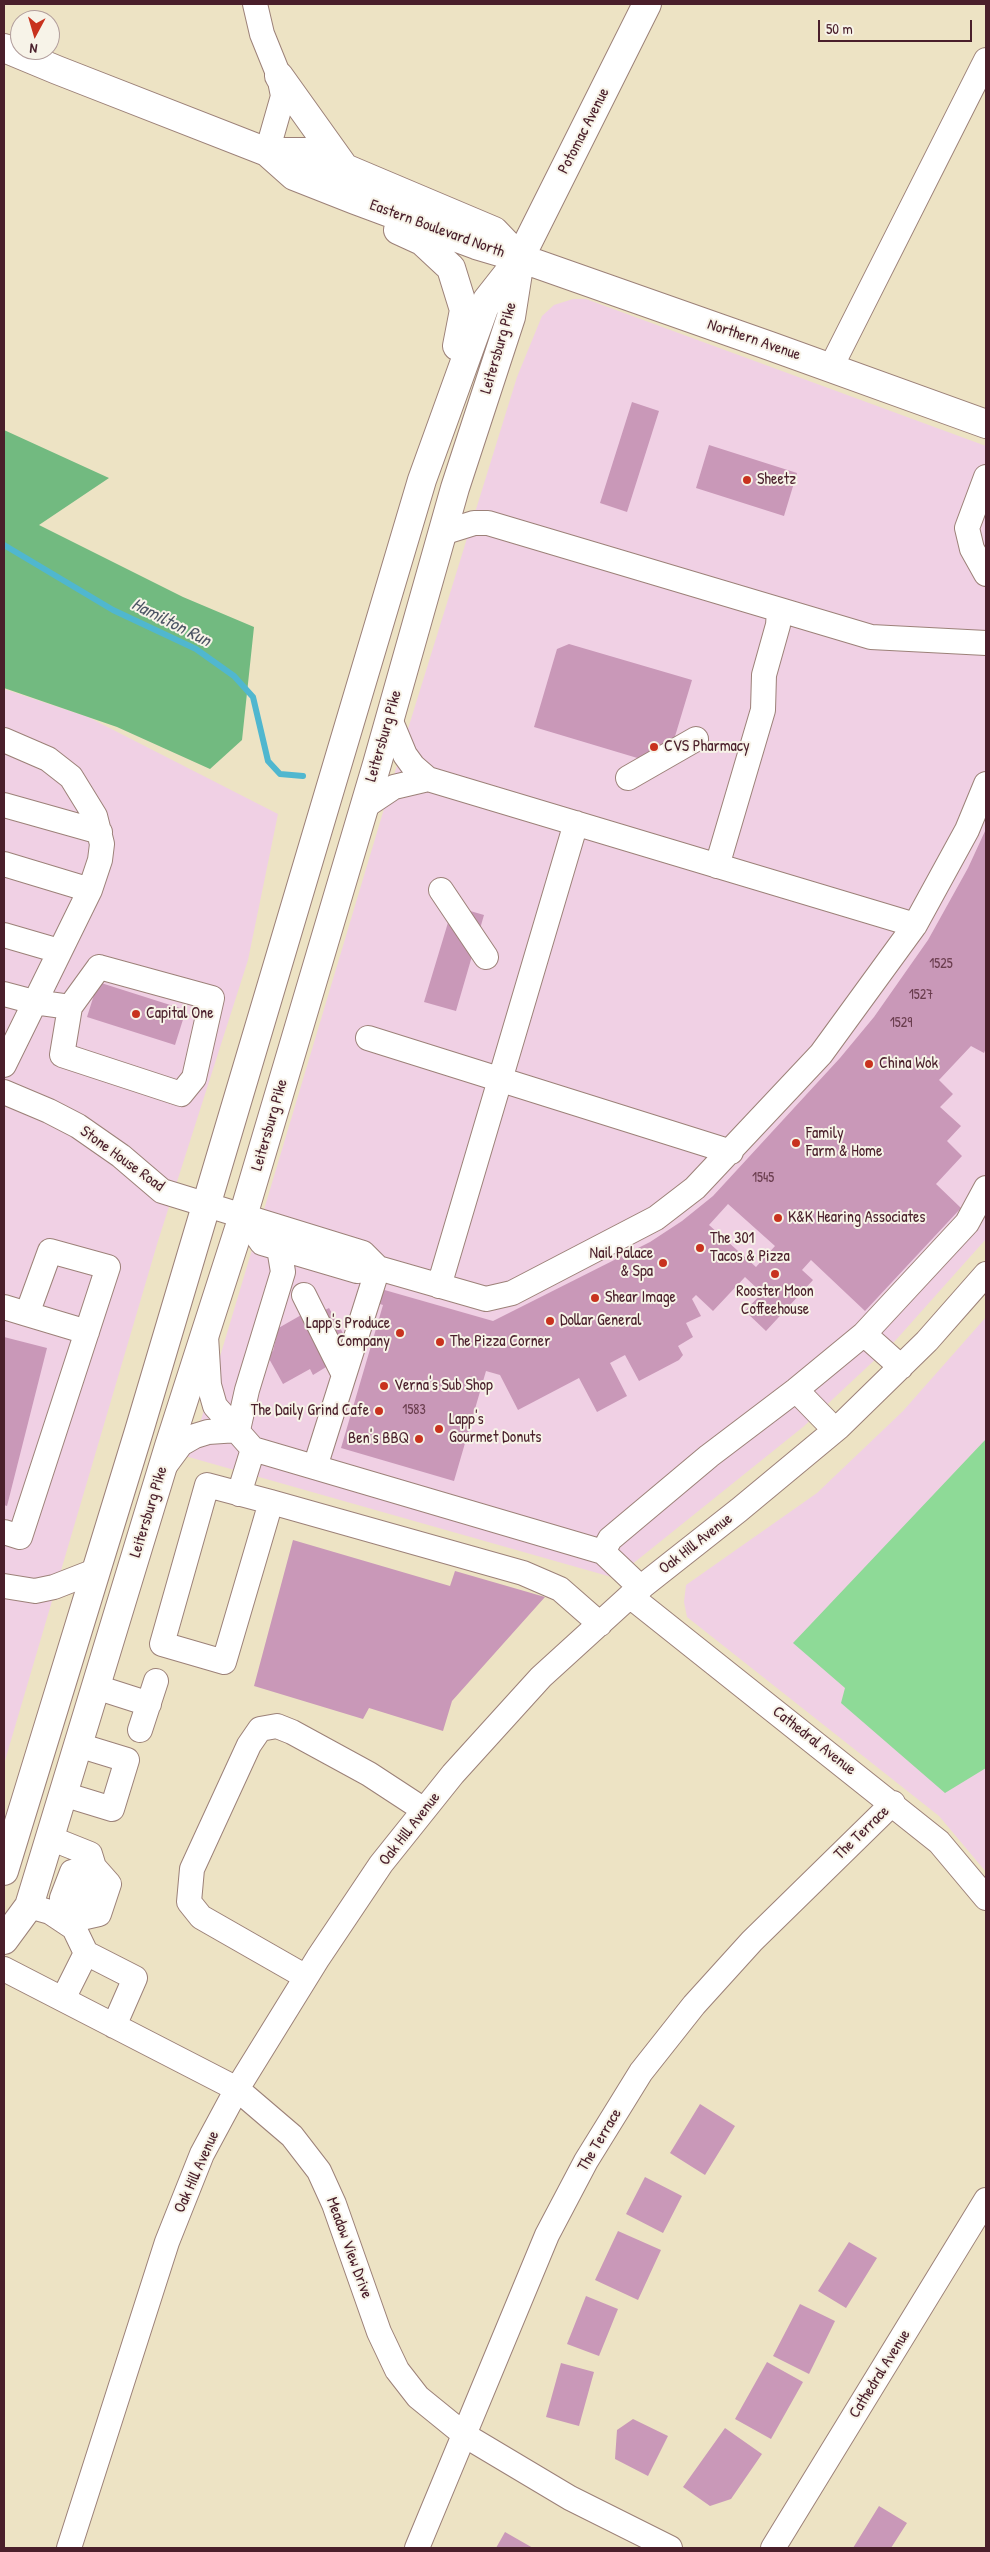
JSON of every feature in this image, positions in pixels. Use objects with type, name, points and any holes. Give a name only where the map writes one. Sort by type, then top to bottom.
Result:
[{"type":"main road","name":"Potomac Avenue","points":[[520,258],[647,4]]},
{"type":"main road","name":"Eastern Boulevard North","points":[[4,48],[267,152],[294,176],[476,245],[520,258]]},
{"type":"main road","points":[[279,76],[345,168]]},
{"type":"main road","name":"Eastern Boulevard North","points":[[267,152],[307,152],[494,230],[520,258]]},
{"type":"main road","points":[[355,200],[365,215],[422,241],[451,268],[464,310],[454,361],[422,480]]},
{"type":"main road","name":"Northern Avenue","points":[[520,258],[831,367],[986,424]]},
{"type":"main road","name":"Leitersburg Pike","points":[[4,1871],[142,1422],[205,1204],[422,480],[487,300],[520,258]]},
{"type":"main road","name":"Leitersburg Pike","points":[[4,1940],[29,1906],[162,1470],[243,1216],[390,719],[455,488],[512,317],[520,258]]},
{"type":"street","points":[[255,4],[262,34],[279,76],[283,96],[267,152]]},
{"type":"street","points":[[831,367],[986,60]]},
{"type":"street","points":[[986,477],[967,528],[972,550],[986,574]]},
{"type":"street","points":[[442,533],[480,522],[518,531],[779,612],[871,637],[986,643]]},
{"type":"street","points":[[717,866],[763,710],[764,675],[778,625],[779,612]]},
{"type":"street","points":[[390,719],[405,755],[413,766],[428,779],[915,925]]},
{"type":"street","points":[[628,778],[696,739]]},
{"type":"street","points":[[4,740],[48,759],[71,777],[85,796],[95,816],[100,832],[100,860],[90,890],[5,1057]]},
{"type":"street","points":[[364,807],[394,788],[428,779]]},
{"type":"street","points":[[243,1216],[262,1243],[357,1271],[378,1268],[483,1298],[512,1293],[656,1218],[695,1188],[731,1152],[821,1054],[915,925],[967,830],[986,784]]},
{"type":"street","points":[[4,804],[100,832]]},
{"type":"street","points":[[439,1286],[576,824]]},
{"type":"street","points":[[4,864],[90,890]]},
{"type":"street","points":[[441,890],[486,957]]},
{"type":"street","points":[[4,935],[59,951]]},
{"type":"street","points":[[99,967],[212,998],[194,1078],[181,1094],[62,1055],[70,1007],[99,967]]},
{"type":"street","points":[[4,994],[34,1002],[70,1007]]},
{"type":"street","points":[[368,1038],[731,1152]]},
{"type":"street","name":"Stone House Road","points":[[4,1092],[49,1111],[78,1126],[121,1156],[162,1191],[363,1253],[378,1268]]},
{"type":"street","points":[[206,1332],[209,1385],[212,1400],[221,1415],[238,1430],[253,1448],[603,1552],[610,1539],[709,1456],[796,1390],[864,1334],[967,1223],[986,1188]]},
{"type":"street","points":[[238,1430],[247,1390],[283,1272],[279,1248]]},
{"type":"street","points":[[4,1532],[20,1537],[108,1267],[50,1251],[27,1314]]},
{"type":"street","points":[[315,1467],[378,1268]]},
{"type":"street","name":"Oak Hill Avenue","points":[[69,2548],[167,2242],[202,2154],[237,2089],[306,1978],[381,1864],[453,1774],[541,1677],[636,1592],[835,1430],[901,1367],[986,1274]]},
{"type":"street","points":[[304,1295],[344,1375]]},
{"type":"street","points":[[4,1307],[87,1332]]},
{"type":"street","points":[[864,1334],[901,1367]]},
{"type":"street","points":[[796,1390],[835,1430]]},
{"type":"street","points":[[162,1470],[181,1444],[190,1438],[208,1432],[238,1430]]},
{"type":"street","points":[[239,1494],[253,1448]]},
{"type":"street","points":[[271,1502],[224,1662],[162,1644],[207,1485],[271,1502],[524,1574],[560,1589],[600,1624]]},
{"type":"street","name":"Cathedral Avenue","points":[[603,1552],[636,1592],[939,1842],[986,1898]]},
{"type":"street","points":[[4,1586],[35,1591],[54,1587],[95,1571]]},
{"type":"street","points":[[140,1730],[156,1681]]},
{"type":"street","points":[[96,1687],[149,1704]]},
{"type":"street","points":[[306,1978],[201,1917],[189,1902],[192,1869],[249,1745],[260,1729],[277,1726],[292,1732],[369,1774],[424,1810]]},
{"type":"street","points":[[63,1794],[112,1809],[126,1760],[78,1745]]},
{"type":"street","name":"The Terrace","points":[[417,2548],[466,2436],[547,2235],[586,2161],[641,2072],[694,2006],[752,1941],[893,1804]]},
{"type":"street","points":[[50,1838],[90,1854],[94,1867],[76,1923],[86,1953],[134,1978],[114,2026]]},
{"type":"street","points":[[29,1906],[50,1912],[76,1923]]},
{"type":"street","points":[[63,2000],[86,1953]]},
{"type":"street","name":"Meadow View Drive","points":[[4,1969],[237,2089],[292,2136],[319,2171],[334,2204],[379,2332],[398,2370],[418,2397],[466,2436],[570,2498],[670,2548]]},
{"type":"street","name":"Cathedral Avenue","points":[[773,2548],[986,2200]]},
{"type":"shaded area","points":[[573,299],[586,299],[986,446],[986,1239],[895,1341],[803,1427],[615,1578],[178,1454],[195,1440],[407,732],[517,377],[542,316],[554,305]]},
{"type":"shaded area","points":[[4,689],[88,717],[278,814],[248,960],[158,1241],[4,1764]]},
{"type":"shaded area","points":[[986,1317],[986,1872],[939,1816],[687,1617],[684,1602],[686,1585],[817,1493],[903,1411]]},
{"type":"green space","points":[[4,430],[109,478],[39,525],[183,597],[254,627],[242,740],[210,769],[117,727],[4,688]]},
{"type":"green space","points":[[986,1439],[986,1768],[945,1793],[841,1703],[845,1688],[793,1643]]},
{"type":"building","points":[[632,402],[659,411],[627,512],[600,503]]},
{"type":"building","name":"Sheetz","points":[[709,445],[797,473],[784,516],[696,488]]},
{"type":"building","name":"CVS Pharmacy","points":[[569,644],[692,680],[673,743],[644,760],[534,727],[557,649]]},
{"type":"building","points":[[986,829],[986,1048],[984,1053],[971,1046],[939,1080],[953,1094],[940,1107],[961,1126],[947,1141],[962,1156],[936,1184],[961,1208],[865,1311],[811,1260],[802,1270],[813,1280],[766,1331],[745,1311],[762,1293],[745,1277],[713,1311],[696,1295],[692,1299],[701,1316],[686,1323],[693,1337],[678,1346],[683,1355],[679,1360],[639,1381],[625,1355],[610,1363],[627,1396],[597,1412],[579,1378],[518,1410],[500,1375],[486,1371],[454,1481],[341,1448],[383,1305],[377,1303],[381,1289],[493,1321],[650,1242],[682,1221],[713,1196],[840,1058],[874,1017],[928,940],[968,868]],"holes":[[[728,1204],[775,1246],[756,1267],[709,1225]]]},
{"type":"building","points":[[453,906],[484,915],[456,1011],[424,1002]]},
{"type":"building","name":"Capital One","points":[[98,982],[186,1010],[175,1045],[87,1017]]},
{"type":"building","points":[[329,1308],[344,1335],[322,1347],[331,1364],[313,1375],[310,1369],[283,1384],[267,1355],[273,1351],[277,1334],[275,1330],[303,1314],[307,1319]]},
{"type":"building","points":[[4,1337],[47,1348],[7,1506],[4,1505]]},
{"type":"building","points":[[293,1540],[450,1586],[455,1571],[545,1597],[452,1701],[443,1731],[369,1708],[363,1719],[254,1686]]},
{"type":"building","points":[[700,2104],[735,2126],[705,2175],[670,2153]]},
{"type":"building","points":[[645,2177],[682,2196],[663,2233],[626,2214]]},
{"type":"building","points":[[618,2231],[661,2250],[638,2300],[595,2280]]},
{"type":"building","points":[[849,2242],[877,2258],[846,2308],[818,2291]]},
{"type":"building","points":[[586,2296],[618,2309],[599,2356],[567,2344]]},
{"type":"building","points":[[800,2304],[835,2321],[809,2374],[773,2356]]},
{"type":"building","points":[[767,2362],[803,2382],[771,2439],[735,2419]]},
{"type":"building","points":[[561,2363],[594,2372],[579,2426],[546,2417]]},
{"type":"building","points":[[633,2419],[668,2436],[648,2476],[615,2459],[617,2430]]},
{"type":"building","points":[[725,2428],[762,2454],[731,2499],[710,2506],[683,2487]]},
{"type":"building","points":[[879,2506],[907,2523],[891,2548],[853,2548]]},
{"type":"building","points":[[505,2532],[533,2548],[496,2548]]},
{"type":"waterway","name":"Hamilton Run","points":[[4,545],[113,610],[196,649],[234,676],[253,697],[268,761],[280,774],[303,776]]},
{"type":"place","name":"Sheetz","points":[[747,480]]},
{"type":"place","name":"CVS Pharmacy","points":[[654,747]]},
{"type":"place","name":"Capital One","points":[[136,1014]]},
{"type":"place","name":"China Wok","points":[[869,1064]]},
{"type":"place","name":"Family Farm & Home","points":[[796,1143]]},
{"type":"place","name":"K&K Hearing Associates","points":[[778,1218]]},
{"type":"place","name":"The 301 Tacos & Pizza","points":[[700,1248]]},
{"type":"place","name":"Nail Palace & Spa","points":[[663,1263]]},
{"type":"place","name":"Rooster Moon Coffeehouse","points":[[775,1274]]},
{"type":"place","name":"Shear Image","points":[[595,1298]]},
{"type":"place","name":"Dollar General","points":[[550,1321]]},
{"type":"place","name":"Lapp's Produce Company","points":[[400,1333]]},
{"type":"place","name":"The Pizza Corner","points":[[440,1342]]},
{"type":"place","name":"Verna's Sub Shop","points":[[384,1386]]},
{"type":"place","name":"The Daily Grind Cafe","points":[[379,1411]]},
{"type":"place","name":"Lapp's Gourmet Donuts","points":[[439,1429]]},
{"type":"place","name":"Ben's BBQ","points":[[419,1439]]}]
